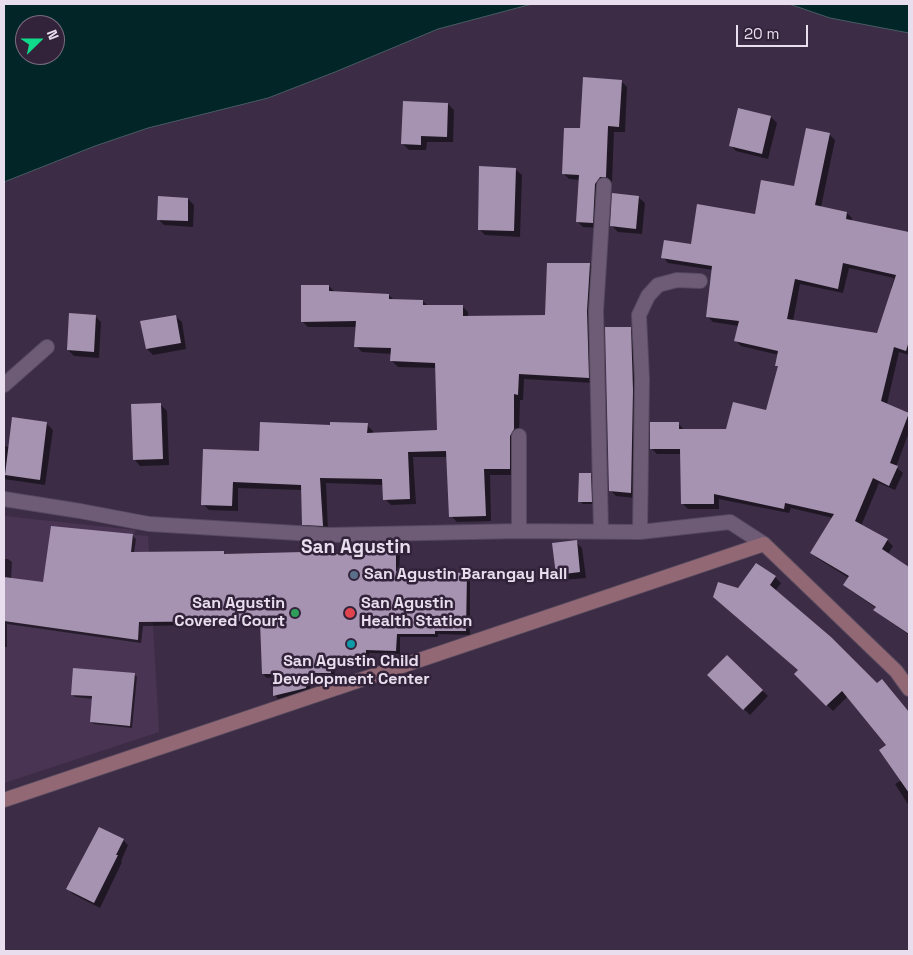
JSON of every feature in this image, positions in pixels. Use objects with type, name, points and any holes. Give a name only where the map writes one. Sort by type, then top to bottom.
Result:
[{"type":"main road","points":[[4,800],[764,544],[896,671],[909,690]]},
{"type":"street","points":[[601,531],[596,311],[604,186]]},
{"type":"street","points":[[640,532],[642,379],[639,315],[648,296],[658,285],[677,280],[700,281]]},
{"type":"street","points":[[4,385],[47,347]]},
{"type":"street","points":[[519,436],[519,531]]},
{"type":"street","points":[[4,499],[149,524],[330,535],[519,531],[640,532],[730,522],[764,544]]},
{"type":"shaded area","points":[[4,4],[532,4],[438,29],[268,98],[148,128],[95,146],[4,182]]},
{"type":"shaded area","points":[[789,4],[909,4],[909,33],[830,18]]},
{"type":"shaded area","points":[[4,516],[135,530],[134,535],[148,536],[159,732],[4,783]]},
{"type":"building","points":[[583,77],[622,80],[619,127],[608,126],[606,177],[600,177],[595,184],[593,223],[576,222],[579,175],[562,174],[564,128],[580,128]]},
{"type":"building","points":[[403,101],[448,103],[447,137],[421,136],[421,145],[401,144]]},
{"type":"building","points":[[738,108],[771,116],[762,154],[729,146]]},
{"type":"building","points":[[806,128],[830,133],[815,205],[847,212],[846,219],[909,232],[909,341],[906,351],[894,347],[881,401],[909,413],[890,463],[898,466],[889,486],[873,478],[855,521],[888,539],[882,549],[909,567],[909,634],[873,610],[876,607],[843,585],[849,576],[810,553],[834,514],[785,503],[784,509],[714,494],[714,504],[681,504],[680,449],[650,449],[650,422],[679,422],[679,429],[726,429],[733,402],[766,410],[778,366],[775,366],[778,351],[734,341],[739,321],[706,317],[712,266],[661,258],[664,240],[691,244],[697,204],[755,214],[761,180],[794,186]],"holes":[[[843,263],[896,275],[877,333],[787,319],[795,279],[838,289]]]},
{"type":"building","points":[[479,166],[516,168],[514,231],[478,230]]},
{"type":"building","points":[[612,193],[639,196],[636,229],[610,226]]},
{"type":"building","points":[[158,196],[188,198],[188,221],[157,220]]},
{"type":"building","points":[[547,263],[590,263],[587,311],[589,378],[519,374],[518,395],[514,394],[514,429],[510,436],[510,469],[484,469],[486,516],[449,517],[446,451],[408,452],[410,499],[383,500],[382,479],[320,478],[323,526],[302,525],[301,485],[233,482],[232,506],[201,505],[203,449],[259,451],[260,422],[330,425],[330,422],[368,423],[367,433],[437,430],[435,363],[390,361],[391,348],[354,347],[356,321],[301,322],[301,285],[329,285],[329,291],[389,294],[389,299],[423,300],[423,305],[463,305],[463,316],[545,315]]},
{"type":"building","points":[[69,313],[96,315],[94,352],[67,350]]},
{"type":"building","points":[[176,315],[181,343],[146,349],[140,321]]},
{"type":"building","points":[[605,327],[631,327],[633,390],[631,493],[609,491]]},
{"type":"building","points":[[161,403],[163,459],[133,460],[131,404]]},
{"type":"building","points":[[12,417],[47,422],[40,480],[5,475]]},
{"type":"building","points":[[579,473],[591,473],[592,502],[578,502]]},
{"type":"building","points":[[51,526],[133,534],[131,552],[224,551],[224,554],[303,552],[303,542],[324,543],[324,551],[328,551],[328,554],[375,555],[375,548],[396,548],[396,571],[467,573],[466,631],[435,631],[435,634],[397,634],[396,651],[366,650],[366,658],[331,658],[331,673],[308,673],[306,688],[273,696],[273,674],[262,674],[260,621],[139,622],[138,640],[4,621],[4,577],[43,582]]},
{"type":"building","points":[[577,540],[580,572],[556,575],[552,543]]},
{"type":"building","points":[[756,563],[776,576],[770,585],[831,637],[877,683],[882,679],[909,712],[909,793],[879,750],[886,745],[842,691],[826,706],[794,674],[798,670],[713,597],[718,582],[738,588]]},
{"type":"building","points":[[727,655],[763,690],[743,710],[707,675]]},
{"type":"building","points":[[73,668],[135,673],[130,726],[90,722],[92,696],[71,695]]},
{"type":"building","points":[[99,827],[124,839],[94,903],[66,889]]},
{"type":"place","name":"San Agustin Barangay Hall","points":[[354,575]]},
{"type":"place","name":"San Agustin Covered Court","points":[[295,613]]},
{"type":"place","name":"San Agustin Health Station","points":[[350,613]]},
{"type":"place","name":"San Agustin Child Development Center","points":[[351,644]]},
{"type":"district","name":"San Agustin","points":[[356,548]]}]
